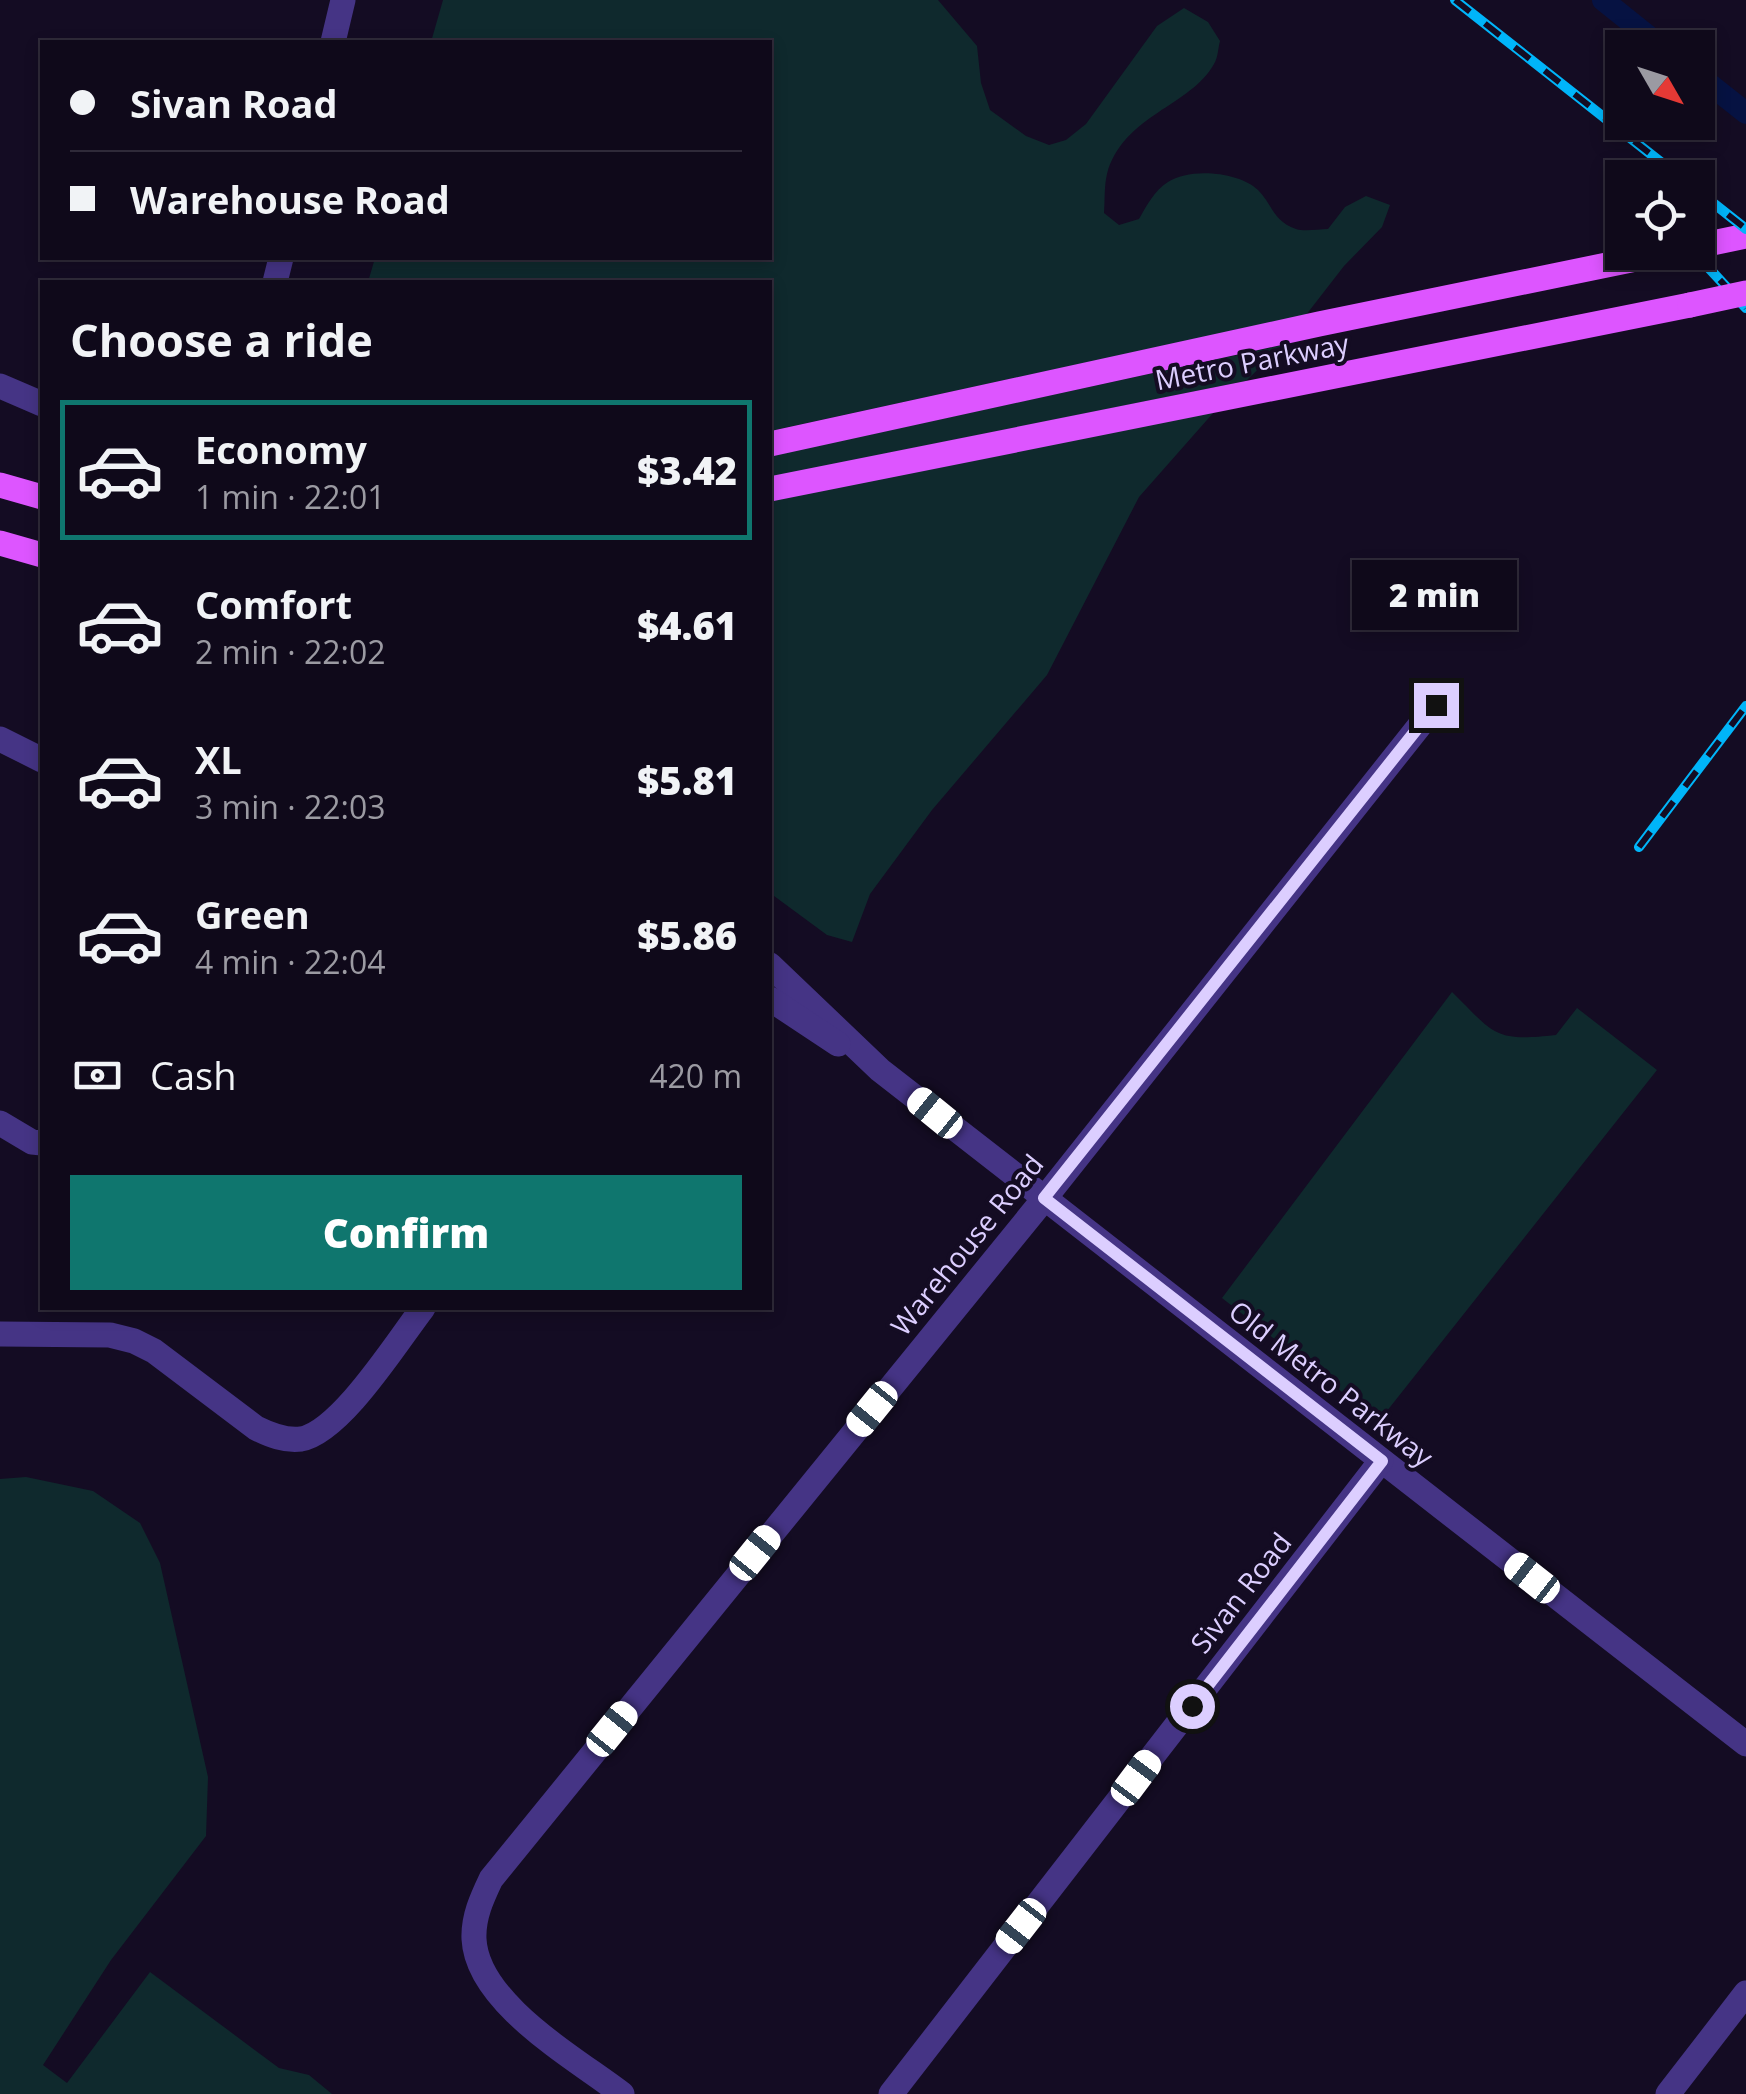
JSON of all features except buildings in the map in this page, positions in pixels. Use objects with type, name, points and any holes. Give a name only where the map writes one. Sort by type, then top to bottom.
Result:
[{"type":"main road","points":[[1715,242],[1746,236]]},
{"type":"main road","name":"Metro Parkway","points":[[772,444],[1605,266]]},
{"type":"main road","name":"Metro Parkway","points":[[772,489],[1746,294]]},
{"type":"main road","points":[[0,484],[40,496]]},
{"type":"main road","points":[[0,543],[40,553]]},
{"type":"street","points":[[333,40],[343,0]]},
{"type":"street","points":[[0,386],[40,403]]},
{"type":"street","name":"Warehouse Road","points":[[622,2094],[516,2013],[481,1968],[474,1940],[477,1910],[491,1879],[1044,1198],[1436,705]]},
{"type":"street","points":[[0,739],[40,759]]},
{"type":"street","name":"Old Metro Parkway","points":[[772,967],[880,1070]]},
{"type":"street","name":"Old Metro Parkway","points":[[772,1000],[880,1070],[1746,1744]]},
{"type":"street","points":[[0,1123],[32,1142],[40,1142]]},
{"type":"street","points":[[0,1334],[110,1335],[134,1341],[154,1351],[256,1428],[273,1436],[303,1439],[342,1414],[421,1310]]},
{"type":"street","name":"Sivan Road","points":[[891,2094],[1382,1461]]},
{"type":"street","points":[[1668,2094],[1746,1993]]},
{"type":"green space","points":[[443,0],[938,0],[977,46],[981,83],[990,110],[1026,136],[1049,145],[1066,140],[1086,124],[1157,26],[1184,8],[1208,22],[1220,41],[1215,62],[1190,91],[1142,124],[1115,154],[1106,179],[1104,213],[1119,225],[1139,219],[1163,186],[1177,177],[1201,173],[1250,184],[1282,222],[1300,230],[1328,229],[1345,207],[1366,196],[1390,205],[1382,227],[1344,266],[1306,315],[772,431],[772,280],[369,280],[374,260],[772,260],[772,40],[432,40]]},
{"type":"green space","points":[[1283,345],[1246,381],[772,477],[772,456]]},
{"type":"green space","points":[[1214,412],[1139,497],[1047,675],[932,810],[870,894],[852,942],[827,935],[772,894],[772,501]]},
{"type":"green space","points":[[1452,992],[1487,1026],[1507,1036],[1556,1035],[1577,1008],[1657,1070],[1379,1421],[1222,1298]]},
{"type":"green space","points":[[26,1477],[93,1491],[140,1523],[160,1563],[208,1777],[206,1836],[111,1960],[43,2065],[67,2083],[150,1972],[279,2068],[309,2075],[332,2094],[0,2094],[0,1479]]},
{"type":"waterway","points":[[1603,0],[1640,30]]},
{"type":"waterway","points":[[1715,88],[1746,113]]},
{"type":"railway","points":[[1455,0],[1658,160]]},
{"type":"railway","points":[[1715,204],[1746,229]]},
{"type":"railway","points":[[1711,270],[1746,308]]},
{"type":"railway","points":[[1639,847],[1746,706]]},
{"type":"route","points":[[1192,1706],[1382,1461],[1044,1198],[1436,705]]}]
